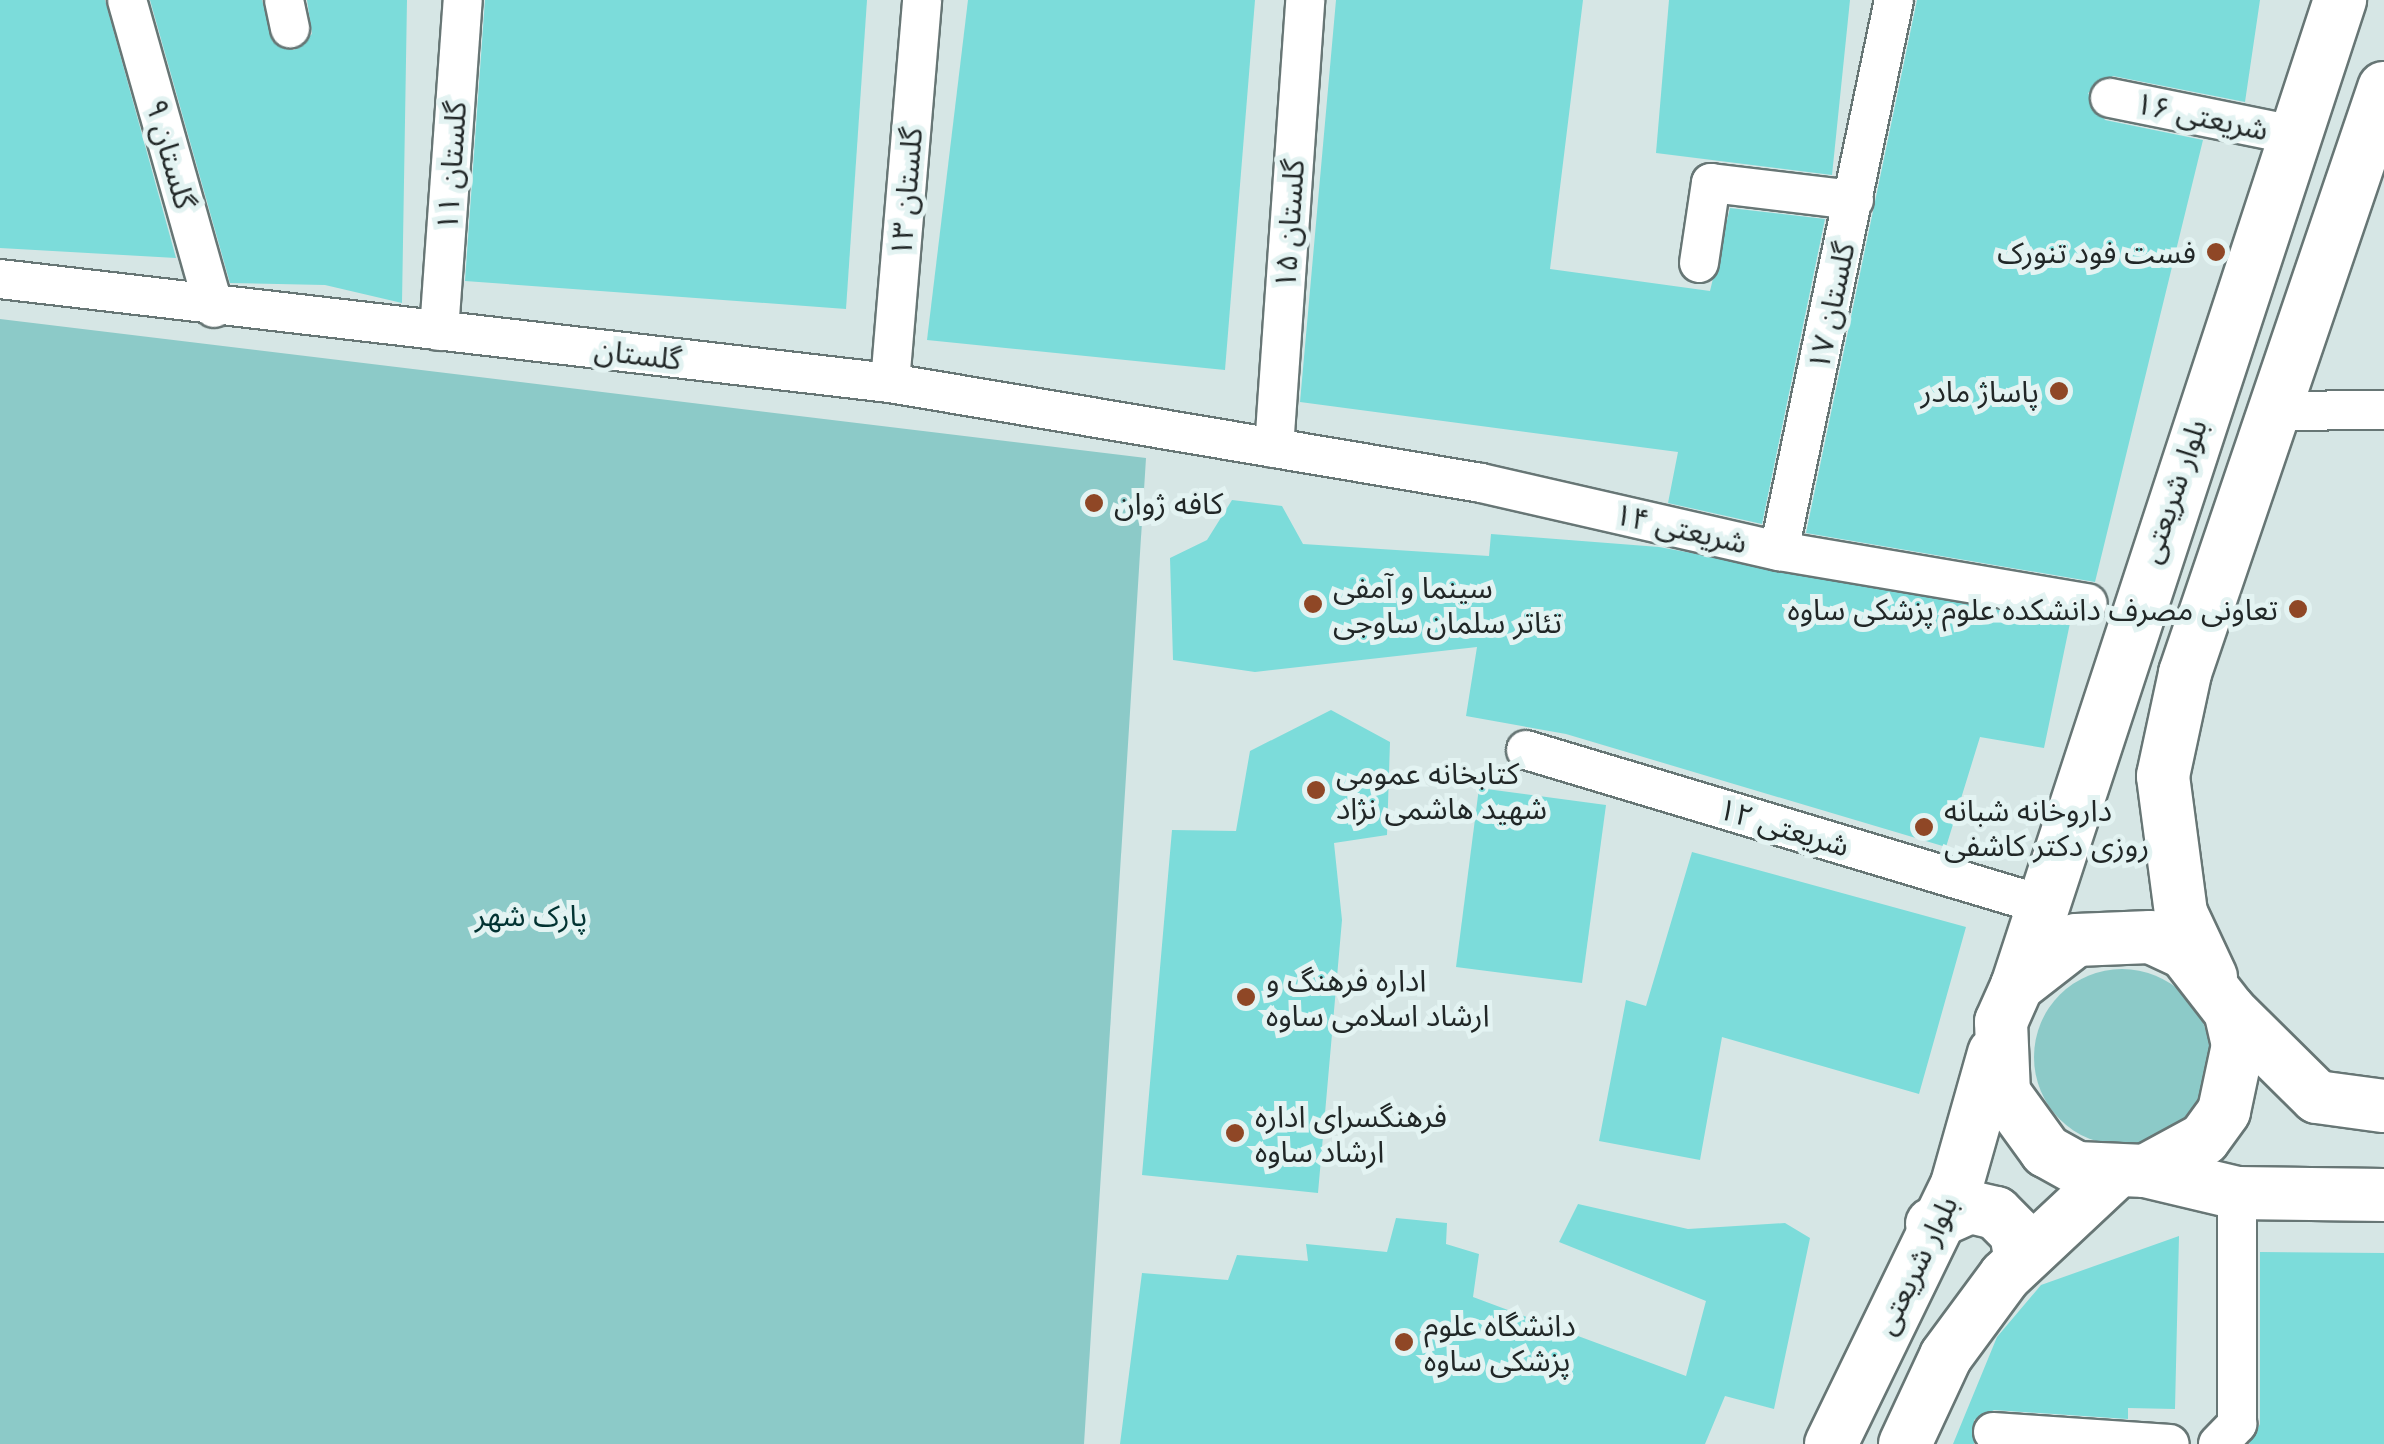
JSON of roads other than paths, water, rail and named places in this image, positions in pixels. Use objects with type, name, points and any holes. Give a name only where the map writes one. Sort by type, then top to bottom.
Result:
[{"type":"main road","name":"بلوار شریعتی","points":[[1831,1444],[1974,1138],[2009,1004],[2340,0]]},
{"type":"main road","points":[[1906,1444],[1946,1356],[2021,1260],[2129,1173],[2204,1138],[2224,1110],[2238,1045],[2221,995],[2182,913],[2163,776],[2185,673],[2280,411],[2384,88]]},
{"type":"main road","points":[[2384,1106],[2318,1097],[2168,945],[2113,933],[2076,940],[2009,1004],[2000,1076],[2021,1125],[2078,1168],[2129,1173],[2237,1194],[2384,1195]]},
{"type":"main road","points":[[1932,1224],[1970,1208],[1996,1213],[2016,1233],[2021,1260]]},
{"type":"street","name":"گلستان ۹","points":[[127,0],[214,308]]},
{"type":"street","name":"گلستان ۱۱","points":[[440,332],[463,0]]},
{"type":"street","name":"گلستان ۱۳","points":[[890,383],[922,0]]},
{"type":"street","name":"گلستان ۱۵","points":[[1274,448],[1305,0]]},
{"type":"street","name":"گلستان ۱۷","points":[[1780,551],[1894,0]]},
{"type":"street","name":"شریعتی ۱۶","points":[[2110,98],[2294,135]]},
{"type":"street","points":[[1699,263],[1711,183],[1854,200]]},
{"type":"street","name":"گلستان","points":[[0,280],[214,308],[890,383],[1274,448]]},
{"type":"street","points":[[2280,411],[2384,410]]},
{"type":"street","name":"شریعتی ۱۴","points":[[1274,448],[1481,483],[1780,551],[2088,603]]},
{"type":"street","name":"شریعتی ۱۲","points":[[1526,750],[2042,906]]},
{"type":"street","points":[[2218,1444],[2237,1424],[2237,1194]]},
{"type":"street","points":[[1993,1432],[2206,1444]]},
{"type":"place","name":"فست فود تنورک","points":[[2216,252]]},
{"type":"place","name":"پاساژ مادر","points":[[2059,391]]},
{"type":"place","name":"کافه ژوان","points":[[1094,503]]},
{"type":"place","name":"سینما و آمفی تئاتر سلمان ساوجی","points":[[1313,604]]},
{"type":"place","name":"تعاونی مصرف دانشکده علوم پزشکی ساوه","points":[[2298,609]]},
{"type":"place","name":"کتابخانه عمومی شهید هاشمی نژاد","points":[[1316,790]]},
{"type":"place","name":"داروخانه شبانه روزی دکتر کاشفی","points":[[1924,827]]},
{"type":"place","name":"اداره فرهنگ و ارشاد اسلامی ساوه","points":[[1246,997]]},
{"type":"place","name":"فرهنگسرای اداره ارشاد ساوه","points":[[1235,1133]]},
{"type":"place","name":"دانشگاه علوم پزشکی ساوه","points":[[1404,1342]]},
{"type":"park label","name":"پارک شهر","points":[[531,915]]}]
